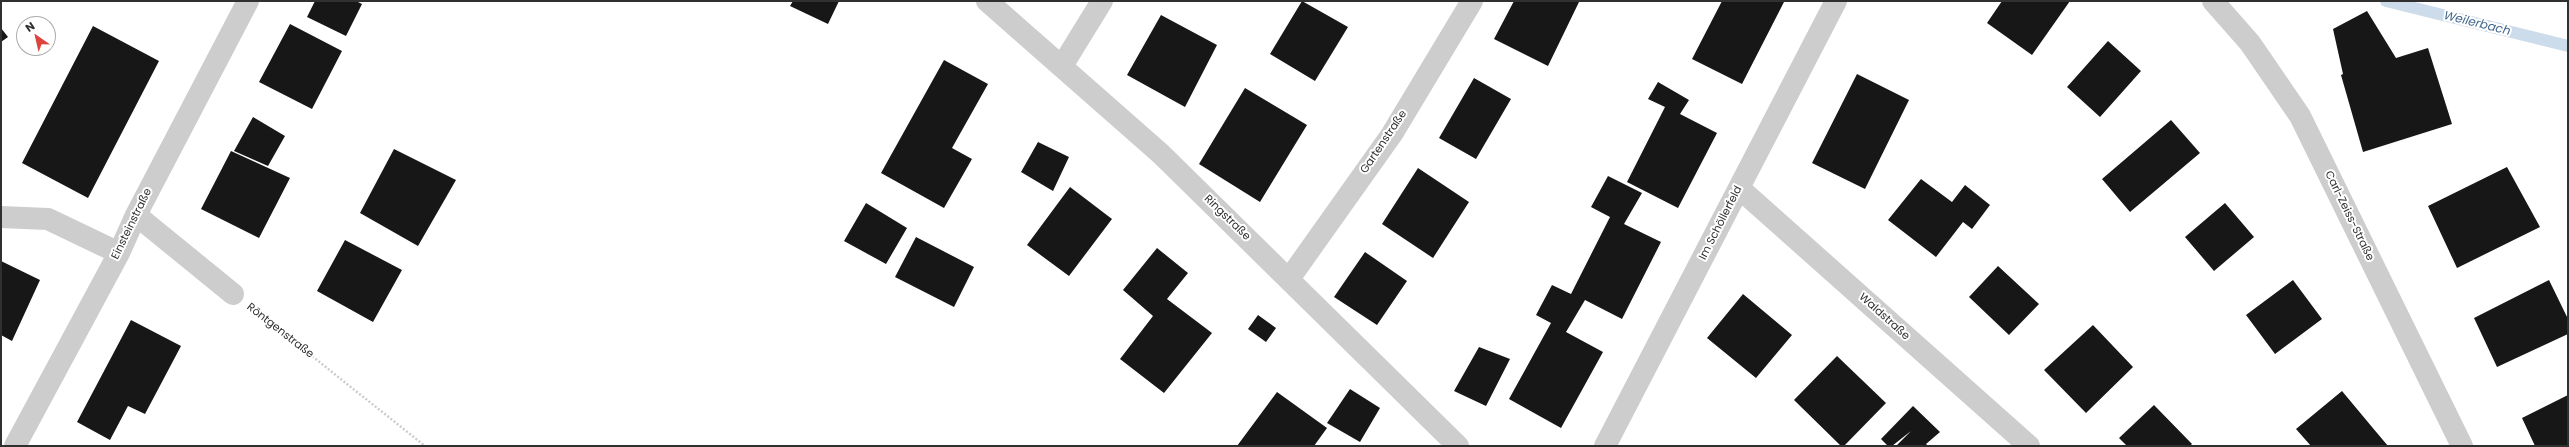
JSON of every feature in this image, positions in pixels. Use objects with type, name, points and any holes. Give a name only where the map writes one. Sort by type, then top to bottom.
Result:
[{"type":"street","name":"Einsteinstraße","points":[[15,446],[119,253],[136,215],[248,1]]},
{"type":"street","name":"Ringstraße","points":[[987,1],[1161,154],[1458,446]]},
{"type":"street","points":[[1062,66],[1102,1]]},
{"type":"street","name":"Gartenstraße","points":[[1289,279],[1392,134],[1472,1]]},
{"type":"street","name":"Im Schöllerfeld","points":[[1606,446],[1836,1]]},
{"type":"street","name":"Carl-Zeiss-Straße","points":[[2213,1],[2250,43],[2300,116],[2462,446]]},
{"type":"street","name":"Waldstraße","points":[[1739,188],[2029,446]]},
{"type":"street","points":[[136,215],[233,294]]},
{"type":"street","points":[[1,216],[48,219],[119,253]]},
{"type":"path","name":"Röntgenstraße","points":[[233,294],[425,446]]},
{"type":"building","points":[[315,1],[356,1],[362,4],[346,36],[307,17]]},
{"type":"building","points":[[793,1],[839,1],[828,24],[790,6]]},
{"type":"building","points":[[1302,1],[1348,27],[1315,81],[1270,54]]},
{"type":"building","points":[[1514,1],[1579,2],[1548,66],[1494,39]]},
{"type":"building","points":[[1722,1],[1784,2],[1742,84],[1692,59]]},
{"type":"building","points":[[2002,1],[2070,1],[2032,55],[1987,23]]},
{"type":"building","points":[[2367,11],[2396,58],[2428,48],[2452,124],[2363,152],[2341,75],[2343,74],[2333,29]]},
{"type":"building","points":[[1161,15],[1217,45],[1185,107],[1127,75]]},
{"type":"building","points":[[290,24],[342,51],[312,109],[259,82]]},
{"type":"building","points":[[93,26],[159,61],[88,198],[22,163]]},
{"type":"building","points":[[1,28],[8,37],[1,42]]},
{"type":"building","points":[[2108,41],[2141,71],[2100,117],[2067,87]]},
{"type":"building","points":[[944,60],[988,84],[952,148],[972,159],[944,208],[881,173]]},
{"type":"building","points":[[1857,74],[1909,100],[1865,189],[1812,163]]},
{"type":"building","points":[[1474,78],[1511,99],[1476,159],[1439,138]]},
{"type":"building","points":[[1658,82],[1689,100],[1680,114],[1717,133],[1678,208],[1627,182],[1665,107],[1648,99]]},
{"type":"building","points":[[1245,88],[1307,125],[1260,202],[1199,164]]},
{"type":"building","points":[[253,117],[285,136],[268,166],[234,151]]},
{"type":"building","points":[[2171,120],[2200,153],[2130,212],[2102,179]]},
{"type":"building","points":[[1038,142],[1069,157],[1053,191],[1021,172]]},
{"type":"building","points":[[394,149],[456,180],[418,246],[360,213]]},
{"type":"building","points":[[231,151],[290,178],[259,238],[201,209]]},
{"type":"building","points":[[2507,167],[2540,227],[2457,268],[2428,206]]},
{"type":"building","points":[[1418,168],[1469,202],[1433,258],[1382,224]]},
{"type":"building","points":[[1608,176],[1642,193],[1624,224],[1661,242],[1622,319],[1585,300],[1566,332],[1603,352],[1561,428],[1509,399],[1551,323],[1536,315],[1552,285],[1571,294],[1610,217],[1591,207]]},
{"type":"building","points":[[1921,179],[1952,202],[1965,185],[1990,205],[1972,229],[1963,222],[1936,257],[1888,220]]},
{"type":"building","points":[[1070,187],[1112,219],[1069,276],[1027,245]]},
{"type":"building","points":[[866,203],[907,228],[886,264],[844,241]]},
{"type":"building","points":[[2225,203],[2254,237],[2214,271],[2185,237]]},
{"type":"building","points":[[916,237],[974,267],[954,307],[895,277]]},
{"type":"building","points":[[345,240],[402,270],[373,322],[317,291]]},
{"type":"building","points":[[1157,248],[1188,273],[1167,299],[1212,333],[1164,393],[1120,359],[1153,316],[1123,290]]},
{"type":"building","points":[[1365,252],[1407,281],[1377,325],[1334,297]]},
{"type":"building","points":[[1,261],[40,280],[12,341],[1,335]]},
{"type":"building","points":[[1998,266],[2039,304],[2009,335],[1969,297]]},
{"type":"building","points":[[2293,280],[2322,319],[2275,354],[2246,315]]},
{"type":"building","points":[[2549,280],[2568,319],[2568,334],[2497,367],[2474,318]]},
{"type":"building","points":[[1743,294],[1792,335],[1756,378],[1707,338]]},
{"type":"building","points":[[1258,315],[1276,328],[1266,342],[1248,329]]},
{"type":"building","points":[[131,320],[181,346],[145,414],[128,406],[110,440],[77,422]]},
{"type":"building","points":[[2093,325],[2133,367],[2086,413],[2044,370]]},
{"type":"building","points":[[1479,347],[1510,359],[1486,406],[1454,391]]},
{"type":"building","points":[[1837,356],[1886,403],[1844,446],[1841,446],[1794,400]]},
{"type":"building","points":[[1350,389],[1380,408],[1360,442],[1327,423]]},
{"type":"building","points":[[2342,391],[2388,446],[2311,446],[2296,429]]},
{"type":"building","points":[[1277,392],[1327,428],[1314,446],[1237,446]]},
{"type":"building","points":[[2568,395],[2568,446],[2535,446],[2522,418]]},
{"type":"building","points":[[2154,405],[2192,444],[2190,446],[2127,446],[2119,438]]},
{"type":"building","points":[[1913,406],[1940,432],[1926,444],[1928,446],[1896,446],[1911,431],[1892,446],[1888,446],[1881,439]]},
{"type":"waterway","name":"Weilerbach","points":[[2386,1],[2568,46]]}]
